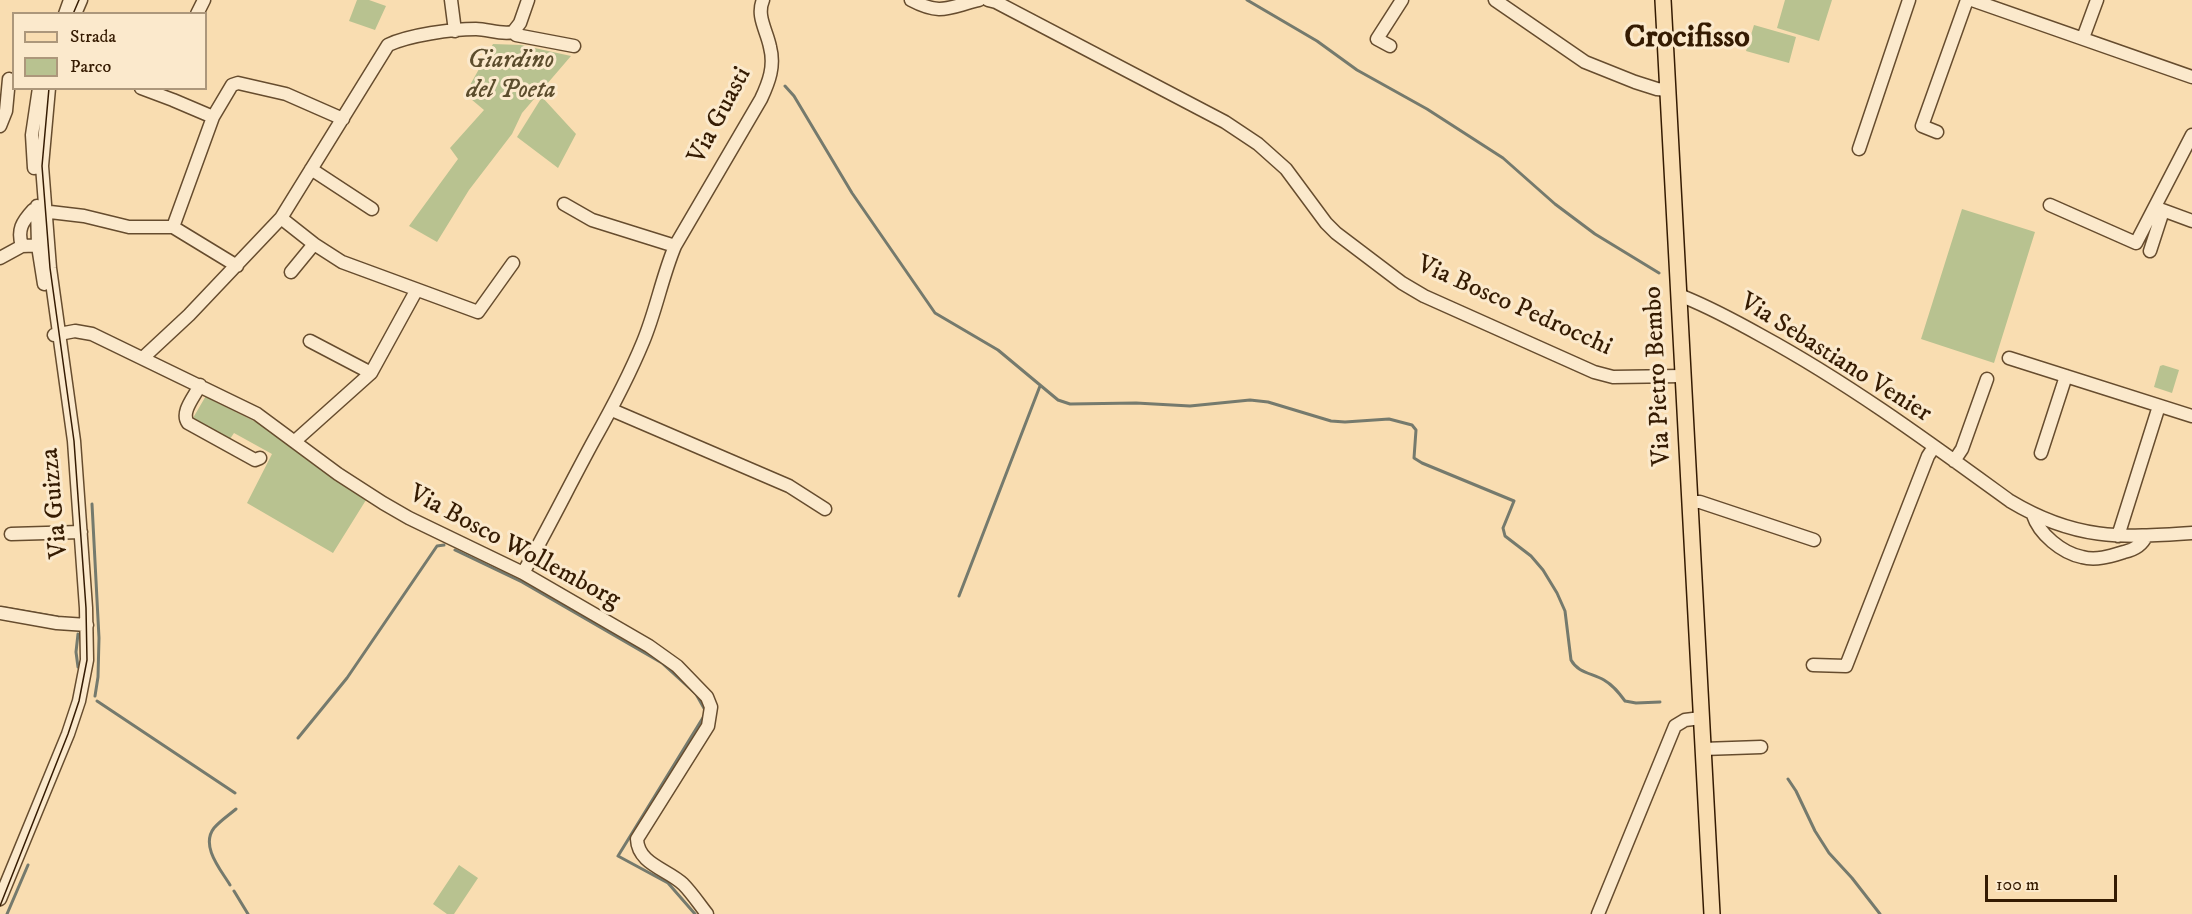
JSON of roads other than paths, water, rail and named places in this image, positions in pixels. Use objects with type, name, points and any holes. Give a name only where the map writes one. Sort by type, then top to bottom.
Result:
[{"type":"main road","name":"Via Pietro Bembo","points":[[1663,0],[1712,914]]},
{"type":"street","points":[[451,0],[455,31]]},
{"type":"street","points":[[513,32],[528,0]]},
{"type":"street","name":"Via Guasti","points":[[523,573],[612,410],[644,339],[666,267],[675,246],[770,80],[771,49],[761,17],[760,6],[763,0]]},
{"type":"street","points":[[911,0],[933,10],[948,9],[979,0]]},
{"type":"street","name":"Via Bosco Pedrocchi","points":[[988,0],[996,2],[1225,122],[1258,144],[1286,169],[1336,233],[1402,283],[1424,296],[1594,372],[1613,377],[1682,376]]},
{"type":"street","points":[[1390,46],[1377,39],[1402,0]]},
{"type":"street","points":[[1495,0],[1585,62],[1641,84],[1668,90]]},
{"type":"street","points":[[1860,149],[1909,0]]},
{"type":"street","points":[[1937,132],[1922,126],[1967,0]]},
{"type":"street","points":[[1972,0],[2192,77]]},
{"type":"street","points":[[2083,38],[2097,0]]},
{"type":"street","points":[[144,359],[237,266],[281,218],[388,45],[400,40],[477,29],[513,32],[516,35],[574,46]]},
{"type":"street","points":[[0,126],[6,111],[8,79]]},
{"type":"street","points":[[173,227],[213,117],[232,85],[238,83],[286,94],[343,119]]},
{"type":"street","name":"Via Guizza","points":[[0,899],[75,716],[86,672],[74,441],[43,246],[32,135],[39,90]]},
{"type":"street","name":"Via Guizza","points":[[41,210],[42,158],[49,90]]},
{"type":"street","points":[[147,90],[213,117]]},
{"type":"street","points":[[2050,204],[2136,243],[2159,209],[2192,135]]},
{"type":"street","points":[[311,169],[372,209]]},
{"type":"street","points":[[564,204],[592,220],[675,246]]},
{"type":"street","points":[[2159,209],[2192,221]]},
{"type":"street","points":[[2150,251],[2159,209]]},
{"type":"street","points":[[22,246],[20,228],[33,210],[41,210],[84,216],[129,227],[173,227],[237,266]]},
{"type":"street","points":[[281,218],[342,262],[478,312],[513,263]]},
{"type":"street","points":[[291,272],[314,244]]},
{"type":"street","points":[[0,258],[22,246],[43,246]]},
{"type":"street","points":[[295,441],[371,373],[416,291]]},
{"type":"street","name":"Via Sebastiano Venier","points":[[1678,297],[1684,297],[1713,310],[1807,361],[1883,410],[2033,515],[2072,530],[2118,536],[2192,533]]},
{"type":"street","name":"Via Bosco Wollemborg","points":[[57,335],[81,331],[92,334],[257,414],[338,474],[409,518],[523,573],[649,646],[693,680],[711,707],[708,726],[637,839],[637,847],[641,855],[681,883],[707,914]]},
{"type":"street","points":[[310,341],[371,373]]},
{"type":"street","points":[[2009,358],[2192,416]]},
{"type":"street","points":[[2041,453],[2066,376]]},
{"type":"street","points":[[1954,461],[1962,449],[1987,379]]},
{"type":"street","points":[[200,385],[185,413],[188,423],[255,460],[260,458]]},
{"type":"street","points":[[2118,536],[2158,405]]},
{"type":"street","points":[[612,410],[789,486],[825,509]]},
{"type":"street","name":"Via Sebastiano Venier","points":[[1814,665],[1846,666],[1928,456],[1934,447]]},
{"type":"street","points":[[1690,502],[1700,502],[1814,540]]},
{"type":"street","name":"Via Sebastiano Venier","points":[[2033,515],[2038,527],[2048,538],[2082,558],[2098,559],[2130,550],[2143,543],[2146,536]]},
{"type":"street","points":[[10,534],[79,532]]},
{"type":"street","points":[[0,613],[85,625]]},
{"type":"street","name":"Via Guizza","points":[[0,886],[14,858],[70,713],[81,670],[85,625]]},
{"type":"street","points":[[1598,914],[1675,726],[1685,720],[1701,718]]},
{"type":"street","points":[[1703,748],[1761,747]]},
{"type":"waterway","points":[[1247,0],[1317,41],[1357,70],[1427,109],[1503,158],[1555,204],[1595,234],[1659,273]]},
{"type":"waterway","points":[[785,86],[794,96],[852,193],[935,313],[998,350],[1058,400],[1070,404],[1136,403],[1190,406],[1250,400],[1268,402],[1331,421],[1389,419],[1412,425],[1416,430],[1414,458],[1514,501],[1503,528],[1505,536],[1531,556],[1557,593],[1565,611],[1571,660],[1574,664],[1581,670],[1607,682],[1625,701],[1660,702]]},
{"type":"waterway","points":[[959,596],[1040,386]]},
{"type":"waterway","points":[[92,504],[99,638],[95,696]]},
{"type":"waterway","points":[[298,738],[347,678],[437,546],[444,545]]},
{"type":"waterway","points":[[455,550],[522,582],[662,663],[696,694],[705,710]]},
{"type":"waterway","points":[[5,608],[63,618]]},
{"type":"waterway","points":[[78,634],[76,652],[78,667]]},
{"type":"waterway","points":[[97,701],[235,793]]},
{"type":"waterway","points":[[695,914],[668,883],[618,856],[704,716]]},
{"type":"waterway","points":[[1788,779],[1829,853],[1880,914]]},
{"type":"waterway","points":[[230,885],[213,858],[209,842],[214,828],[236,809]]},
{"type":"waterway","points":[[7,914],[28,865]]},
{"type":"waterway","points":[[234,891],[248,914]]},
{"type":"tram line","points":[[74,12],[79,0]]},
{"type":"tram line","points":[[0,906],[68,734],[79,701],[87,660],[86,608],[74,441],[50,268],[42,166],[49,90]]},
{"type":"district","name":"Crocifisso","points":[[1687,39]]},
{"type":"park label","name":"Giardino del Poeta","points":[[511,76]]}]
